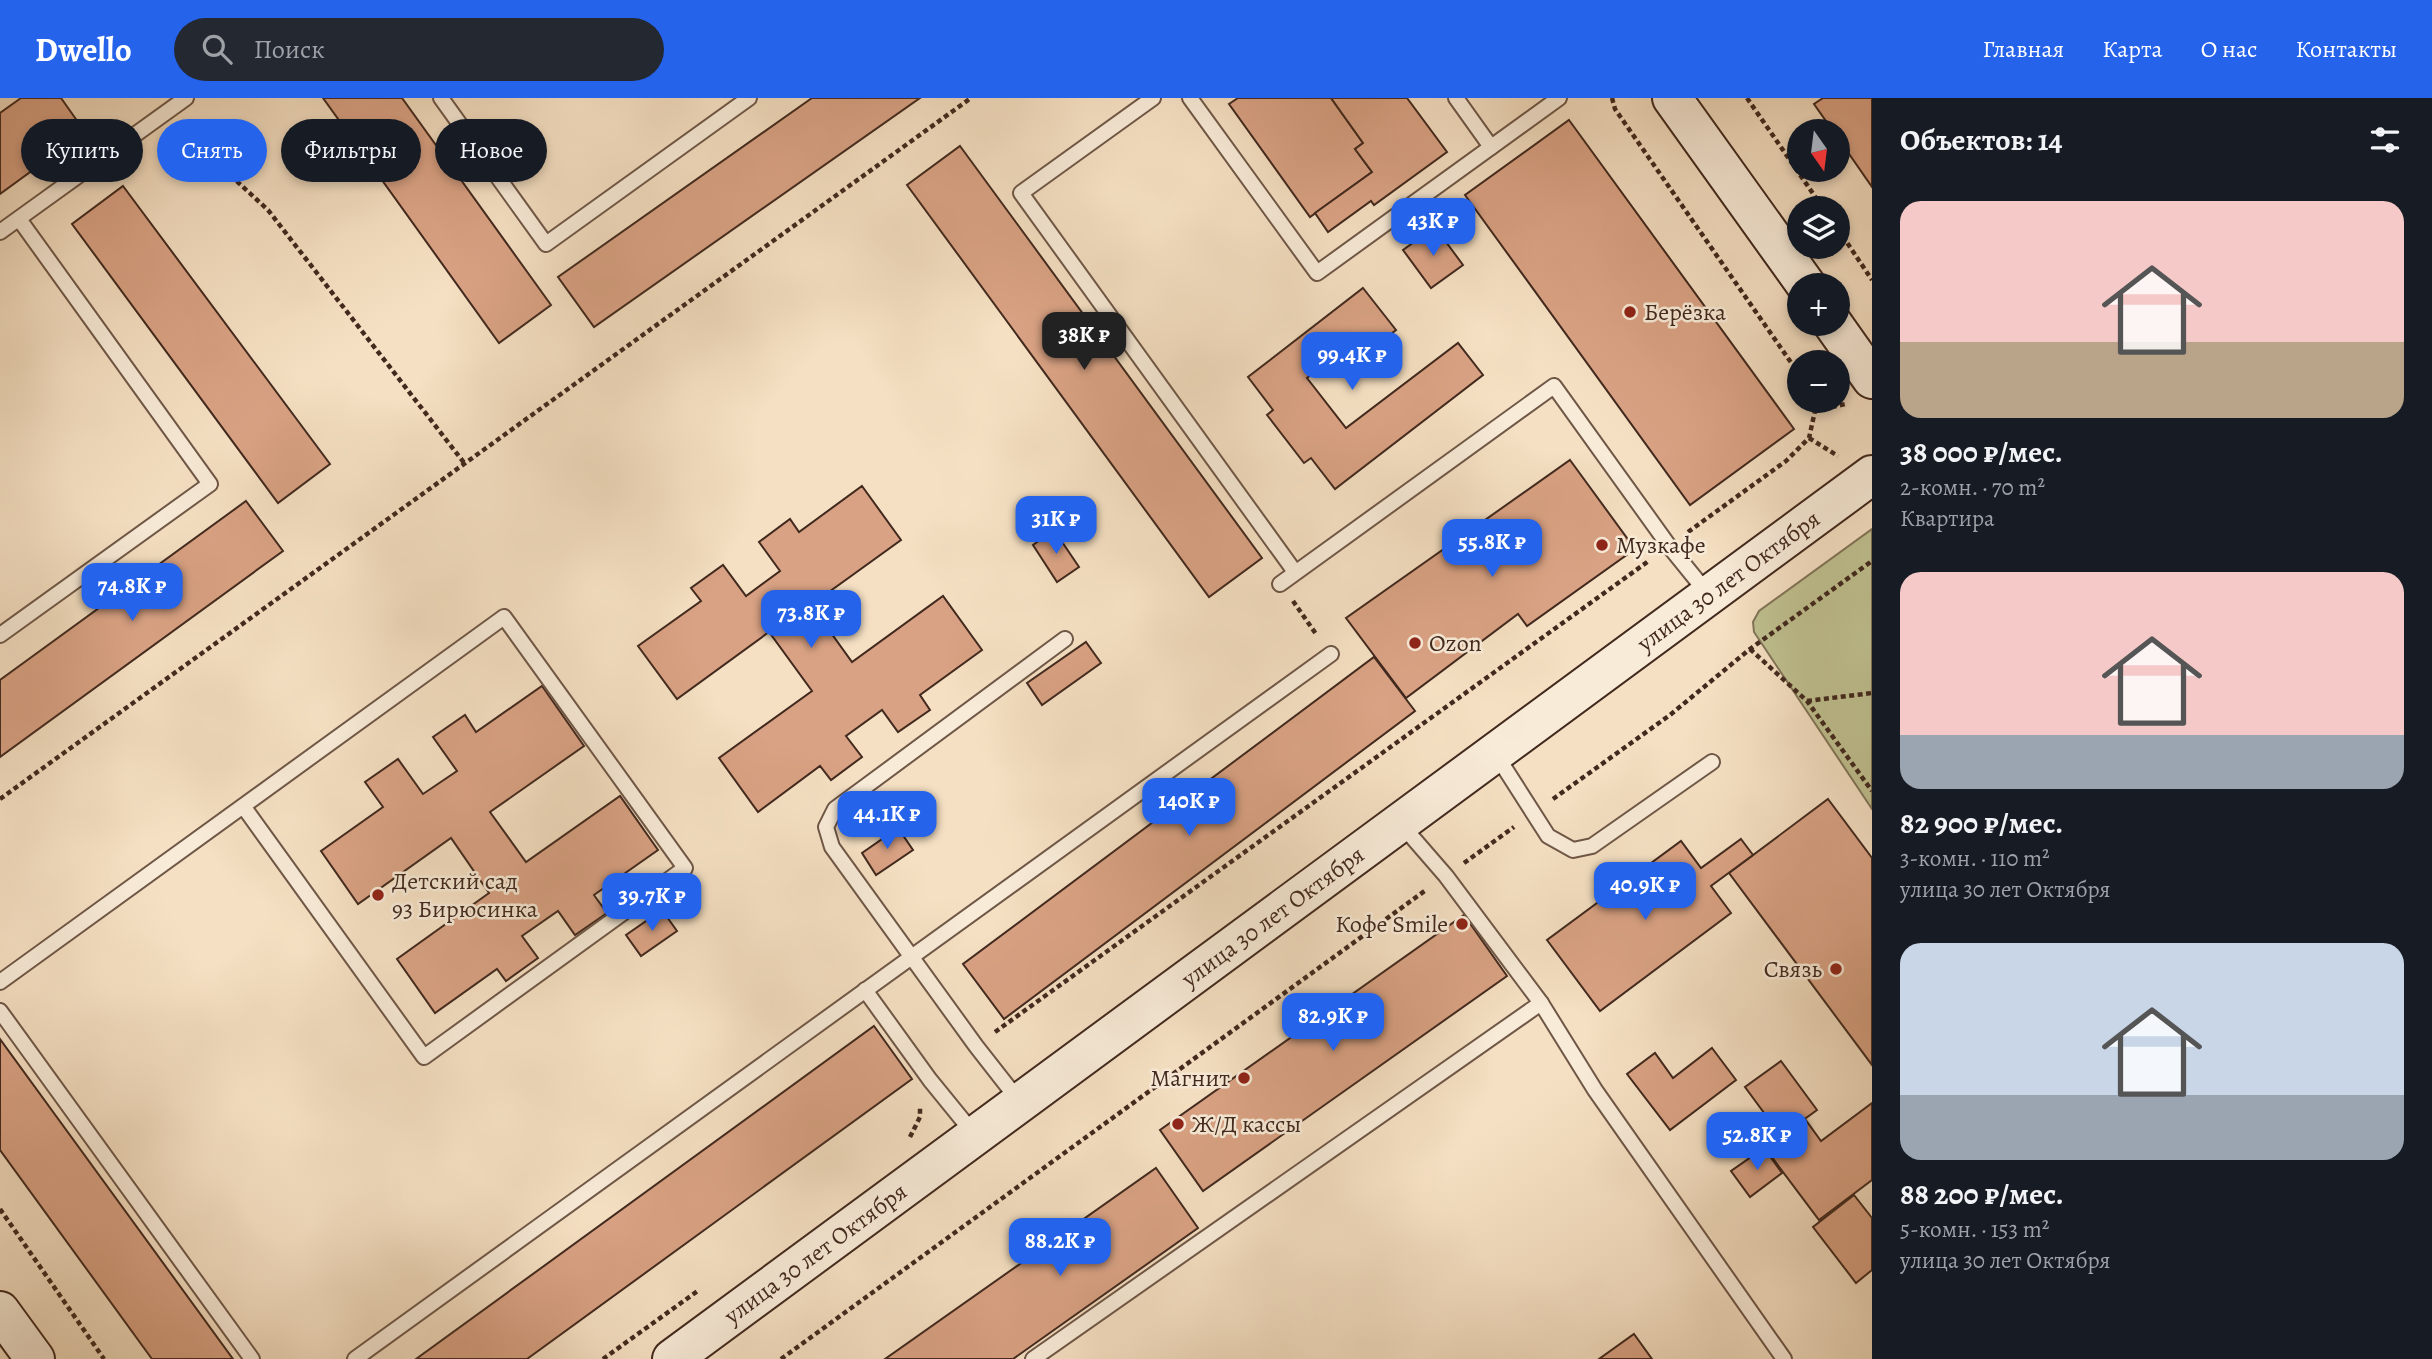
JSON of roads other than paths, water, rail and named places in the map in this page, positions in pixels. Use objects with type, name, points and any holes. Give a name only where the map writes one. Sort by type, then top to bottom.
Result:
[{"type":"street","points":[[1672,98],[1796,273]]},
{"type":"street","points":[[1842,336],[1872,379]]},
{"type":"street","name":"улица 30 лет Октября","points":[[672,1359],[1872,475]]},
{"type":"street","points":[[0,1311],[35,1359]]},
{"type":"lane","points":[[0,232],[186,98]]},
{"type":"lane","points":[[441,98],[546,244],[749,98]]},
{"type":"lane","points":[[1153,98],[1021,193],[1295,572]]},
{"type":"lane","points":[[1190,98],[1317,273],[1559,98]]},
{"type":"lane","points":[[1456,98],[1492,146]]},
{"type":"lane","points":[[0,635],[210,484],[19,219]]},
{"type":"lane","points":[[1280,584],[1554,386],[1670,546],[1709,595]]},
{"type":"lane","points":[[0,982],[243,806],[504,617],[685,868],[424,1057],[243,806]]},
{"type":"lane","points":[[1020,1102],[976,1046],[832,847],[826,827],[835,809],[1065,639]]},
{"type":"lane","points":[[355,1359],[1331,654]]},
{"type":"lane","points":[[1495,753],[1548,836],[1573,850],[1592,846],[1712,762]]},
{"type":"lane","points":[[1400,822],[1446,876],[1541,1003],[1595,1090],[1784,1359]]},
{"type":"lane","points":[[865,990],[930,1080],[975,1135]]},
{"type":"lane","points":[[1032,1359],[1541,1003]]},
{"type":"lane","points":[[0,1011],[252,1359]]},
{"type":"place","name":"Берёзка","points":[[1630,312]]},
{"type":"place","name":"Музкафе","points":[[1602,545]]},
{"type":"place","name":"Ozon","points":[[1415,643]]},
{"type":"place","name":"Детский сад 93 Бирюсинка","points":[[378,895]]},
{"type":"place","name":"Кофе Smile","points":[[1462,924]]},
{"type":"place","name":"Связь","points":[[1836,969]]},
{"type":"place","name":"Магнит","points":[[1244,1078]]},
{"type":"place","name":"Ж/Д кассы","points":[[1178,1124]]}]
